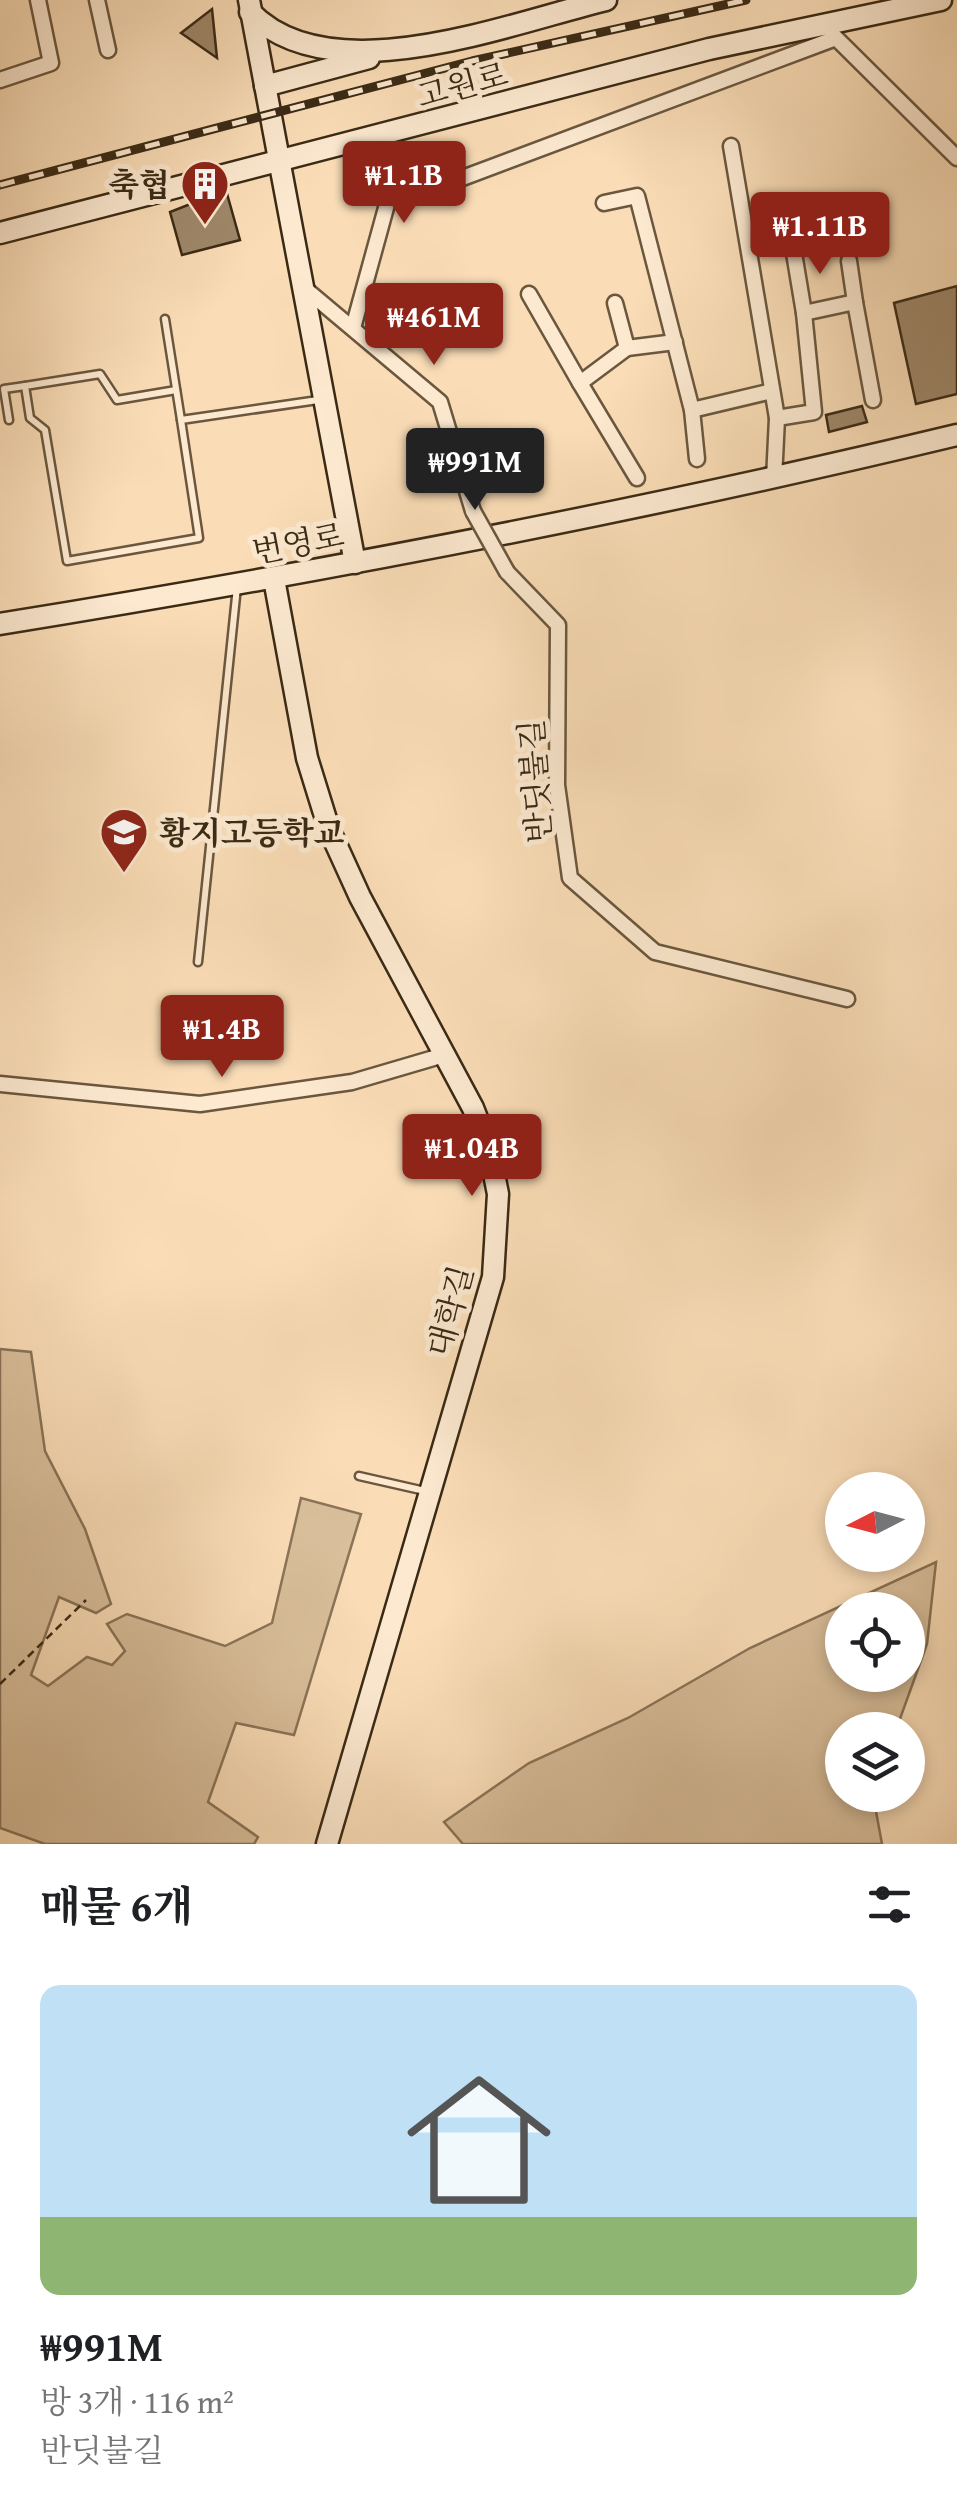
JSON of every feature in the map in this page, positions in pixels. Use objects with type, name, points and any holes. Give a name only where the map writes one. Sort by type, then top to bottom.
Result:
[{"type":"street","points":[[0,80],[50,63],[38,0]]},
{"type":"street","points":[[97,0],[108,50]]},
{"type":"street","points":[[265,86],[606,0]]},
{"type":"street","name":"고원로","points":[[0,233],[709,50],[831,32],[941,0]]},
{"type":"street","points":[[246,4],[268,31],[348,51],[390,53]]},
{"type":"street","points":[[246,4],[356,563]]},
{"type":"street","points":[[356,144],[403,177],[449,184],[831,32],[957,158]]},
{"type":"street","points":[[303,288],[354,328],[392,186],[356,144]]},
{"type":"street","points":[[731,146],[777,418],[774,479]]},
{"type":"street","points":[[604,203],[636,196],[692,410],[697,459]]},
{"type":"street","points":[[777,418],[814,412],[793,247]]},
{"type":"street","points":[[849,261],[872,400]]},
{"type":"street","points":[[529,294],[636,478]]},
{"type":"street","points":[[615,302],[626,348]]},
{"type":"street","points":[[804,313],[855,302]]},
{"type":"street","name":"반딧불길","points":[[354,328],[440,402],[473,511],[507,572],[558,626],[557,786],[570,878],[655,952],[847,999]]},
{"type":"street","points":[[580,383],[626,348],[675,342]]},
{"type":"street","points":[[692,410],[772,391]]},
{"type":"street","name":"번영로","points":[[0,624],[274,580],[774,479],[957,435]]},
{"type":"street","name":"대학길","points":[[274,580],[307,758],[329,829],[489,1150],[498,1194],[493,1276],[327,1844]]},
{"type":"street","points":[[0,1084],[200,1104],[352,1082],[444,1055]]},
{"type":"lane","points":[[25,386],[30,418],[44,430],[67,562],[199,538],[165,318]]},
{"type":"lane","points":[[8,420],[4,388],[100,374],[117,400],[176,390]]},
{"type":"lane","points":[[181,420],[324,399]]},
{"type":"lane","points":[[198,962],[237,586]]},
{"type":"lane","points":[[360,1476],[431,1493]]},
{"type":"path","points":[[0,1684],[86,1600]]},
{"type":"shaded area","points":[[0,1349],[31,1352],[45,1451],[85,1529],[111,1604],[96,1613],[59,1597],[31,1675],[48,1686],[87,1657],[112,1665],[125,1651],[107,1624],[127,1614],[225,1646],[272,1623],[301,1498],[361,1514],[294,1735],[236,1723],[208,1802],[258,1837],[254,1844],[45,1844],[0,1828]]},
{"type":"shaded area","points":[[936,1562],[925,1650],[925,1592],[871,1592],[914,1572],[925,1572],[925,1567]]},
{"type":"shaded area","points":[[825,1613],[825,1692],[910,1692],[902,1712],[825,1712],[825,1812],[876,1812],[882,1844],[463,1844],[444,1822],[529,1763],[628,1718],[750,1648]]},
{"type":"building","points":[[212,9],[217,58],[181,33]]},
{"type":"building","name":"축협","points":[[226,190],[240,240],[182,255],[170,212]]},
{"type":"building","points":[[957,286],[957,394],[916,404],[894,303]]},
{"type":"building","points":[[862,406],[867,422],[829,432],[826,415]]},
{"type":"railway","points":[[0,185],[472,61],[746,0]]},
{"type":"place","name":"축협","points":[[205,226]]},
{"type":"place","name":"황지고등학교","points":[[124,874]]}]
